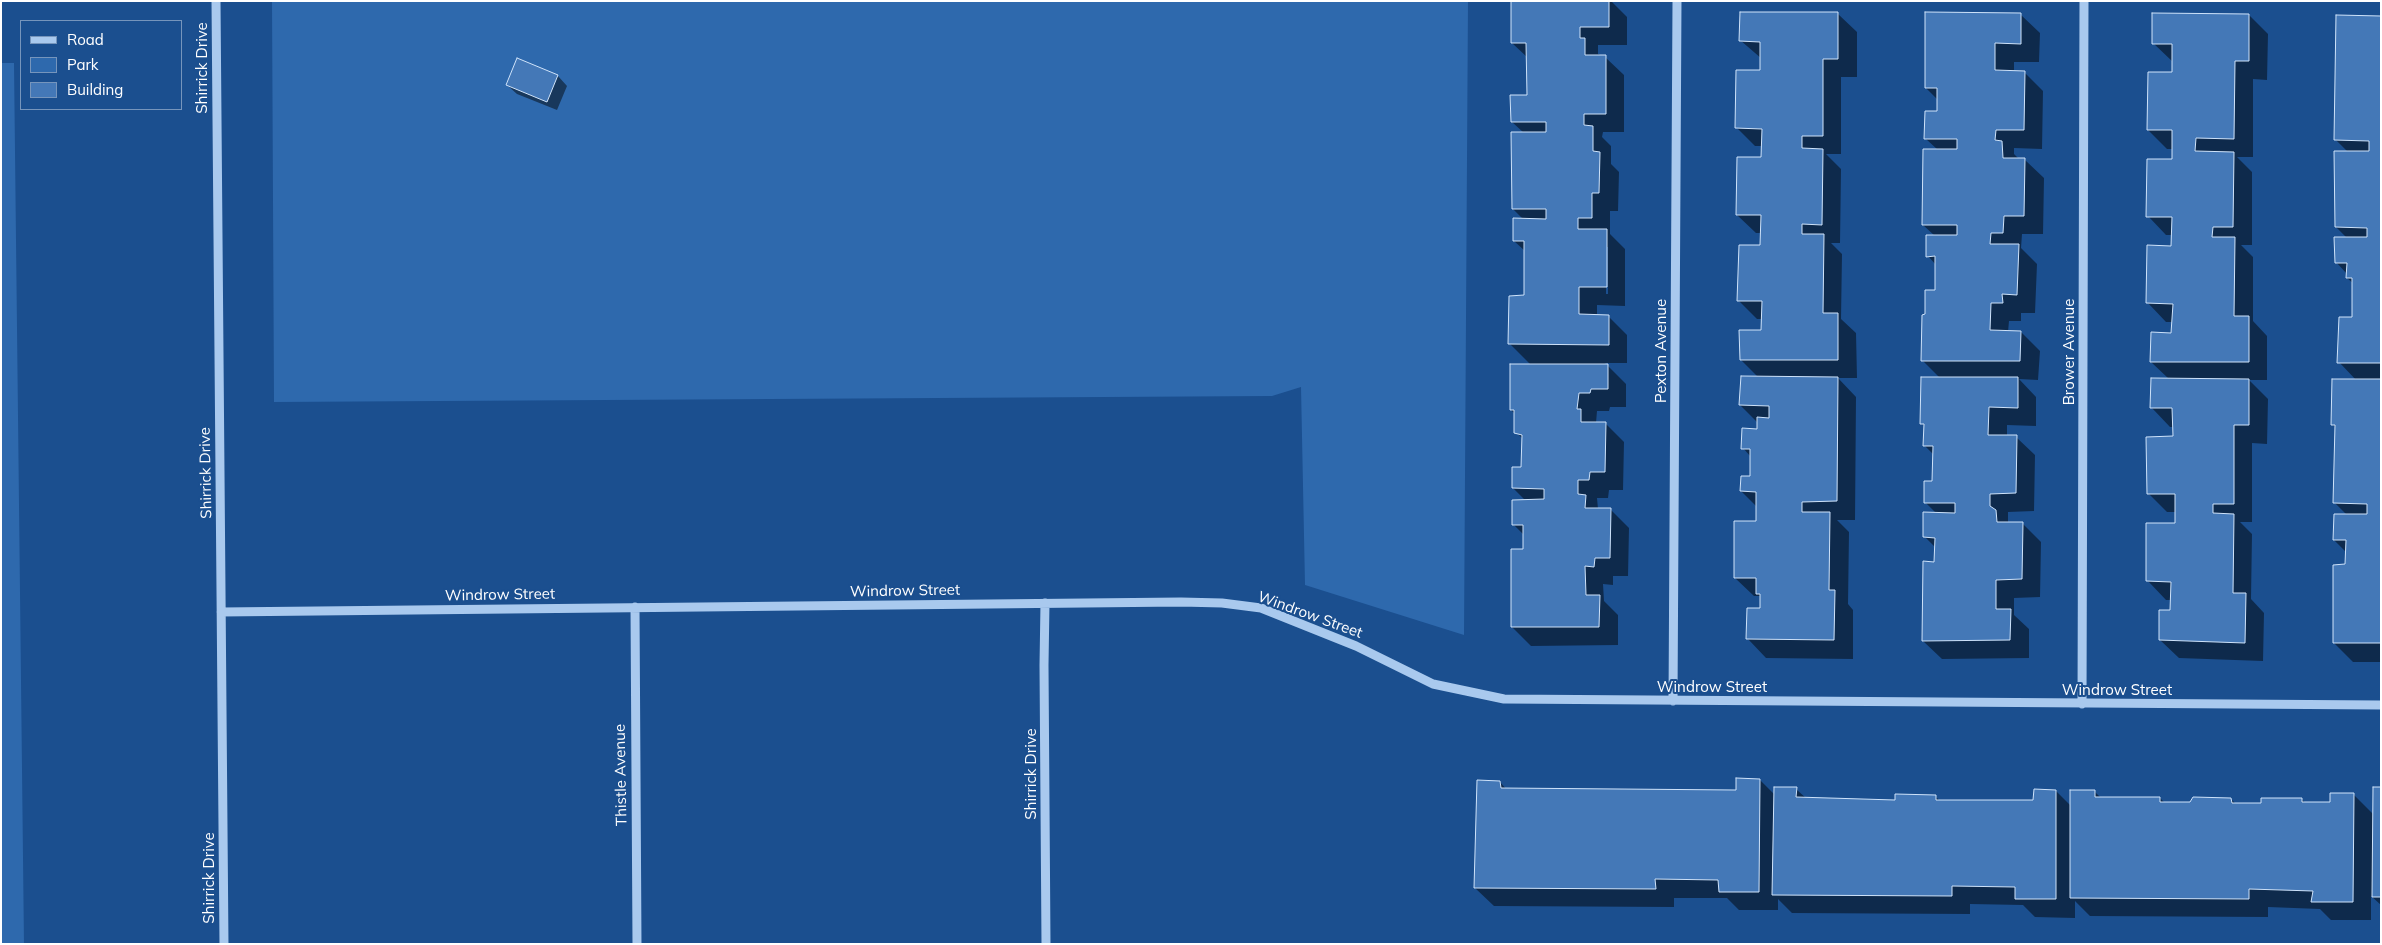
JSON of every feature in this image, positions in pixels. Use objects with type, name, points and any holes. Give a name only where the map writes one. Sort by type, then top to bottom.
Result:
[{"type":"street","name":"Shirrick Drive","points":[[216,1],[224,944]]},
{"type":"street","name":"Pexton Avenue","points":[[1673,701],[1677,1]]},
{"type":"street","name":"Brower Avenue","points":[[2082,704],[2084,1]]},
{"type":"street","name":"Shirrick Drive","points":[[1045,603],[1046,944]]},
{"type":"street","name":"Windrow Street","points":[[221,612],[1045,603],[1222,603],[1261,608],[1356,646],[1433,684],[1504,699],[2381,705]]},
{"type":"street","name":"Thistle Avenue","points":[[635,607],[637,944]]},
{"type":"green space","points":[[272,1],[1468,1],[1464,635],[1305,585],[1301,387],[1272,396],[274,402]]},
{"type":"green space","points":[[1,63],[14,63],[24,944],[1,944]]},
{"type":"building","points":[[1511,1],[1609,1],[1609,27],[1580,27],[1580,38],[1585,38],[1585,55],[1606,55],[1606,114],[1584,114],[1584,125],[1593,126],[1593,151],[1600,152],[1599,193],[1592,193],[1592,218],[1578,218],[1578,229],[1607,229],[1607,287],[1579,287],[1579,314],[1609,315],[1609,345],[1508,344],[1509,296],[1524,295],[1524,241],[1513,241],[1513,218],[1546,219],[1546,209],[1512,209],[1511,132],[1546,132],[1546,122],[1511,122],[1510,95],[1527,95],[1526,43],[1511,43]]},
{"type":"building","points":[[1740,12],[1838,12],[1838,59],[1823,59],[1823,136],[1802,136],[1802,148],[1823,149],[1822,225],[1802,224],[1802,234],[1824,234],[1823,313],[1838,313],[1838,360],[1740,360],[1739,330],[1761,330],[1762,301],[1737,301],[1739,245],[1760,245],[1761,215],[1736,215],[1737,157],[1761,157],[1762,129],[1735,128],[1736,70],[1760,70],[1760,42],[1739,41]]},
{"type":"building","points":[[1925,12],[2021,13],[2021,44],[1995,43],[1995,70],[2025,71],[2024,130],[1996,130],[1995,140],[2002,141],[2003,158],[2025,158],[2024,216],[2004,216],[2003,233],[1991,233],[1990,244],[2019,244],[2017,295],[2002,294],[2003,303],[1991,303],[1990,330],[2021,331],[2020,361],[1921,361],[1922,315],[1925,314],[1925,290],[1935,290],[1935,256],[1926,257],[1926,235],[1957,235],[1957,225],[1922,225],[1923,149],[1957,149],[1957,139],[1924,139],[1925,111],[1937,111],[1937,88],[1925,88]]},
{"type":"building","points":[[2152,13],[2249,14],[2249,61],[2235,61],[2234,139],[2196,138],[2195,151],[2234,152],[2233,227],[2213,227],[2212,237],[2235,237],[2234,316],[2249,316],[2249,362],[2150,362],[2151,332],[2171,333],[2173,304],[2146,303],[2147,245],[2171,246],[2172,217],[2146,217],[2147,159],[2172,159],[2172,130],[2147,130],[2148,72],[2172,72],[2172,44],[2152,44]]},
{"type":"building","points":[[2336,15],[2381,16],[2381,363],[2337,363],[2339,317],[2352,317],[2352,278],[2346,278],[2347,263],[2335,263],[2334,237],[2367,237],[2367,228],[2335,227],[2334,151],[2369,151],[2369,141],[2334,140]]},
{"type":"building","points":[[517,58],[558,75],[547,102],[506,85]]},
{"type":"building","points":[[1510,364],[1608,364],[1608,389],[1591,389],[1590,393],[1579,393],[1577,409],[1581,409],[1581,422],[1606,422],[1605,472],[1590,472],[1589,480],[1578,480],[1578,494],[1586,495],[1585,508],[1611,508],[1610,558],[1595,558],[1594,567],[1585,566],[1586,595],[1600,595],[1599,627],[1511,627],[1511,549],[1523,549],[1523,525],[1512,525],[1512,500],[1544,499],[1544,489],[1512,488],[1512,467],[1521,467],[1522,435],[1514,433],[1514,410],[1510,410]]},
{"type":"building","points":[[1741,376],[1838,377],[1837,501],[1802,502],[1802,512],[1830,512],[1829,590],[1835,590],[1834,640],[1746,639],[1747,608],[1760,608],[1760,594],[1756,594],[1756,578],[1734,578],[1734,521],[1756,521],[1756,492],[1740,491],[1741,476],[1750,476],[1750,449],[1741,449],[1742,428],[1757,429],[1757,417],[1769,418],[1769,406],[1739,405]]},
{"type":"building","points":[[1921,377],[2018,377],[2018,408],[1989,407],[1988,435],[2017,435],[2016,493],[1990,494],[1990,506],[1996,510],[1997,522],[2023,522],[2022,579],[1996,580],[1996,609],[2011,609],[2010,640],[1922,641],[1923,561],[1934,562],[1935,538],[1923,537],[1923,512],[1955,513],[1955,503],[1924,503],[1924,481],[1932,481],[1933,446],[1923,446],[1924,424],[1920,424]]},
{"type":"building","points":[[2151,378],[2249,379],[2249,425],[2234,425],[2234,504],[2213,504],[2213,513],[2234,514],[2233,593],[2246,593],[2245,643],[2159,640],[2159,610],[2170,610],[2171,582],[2146,581],[2146,523],[2175,523],[2175,494],[2147,494],[2146,437],[2173,436],[2172,408],[2150,408]]},
{"type":"building","points":[[2332,379],[2381,379],[2381,643],[2333,643],[2333,565],[2345,564],[2346,540],[2333,540],[2334,514],[2367,514],[2367,504],[2333,503],[2335,425],[2331,425]]},
{"type":"building","points":[[1736,778],[1760,779],[1759,892],[1719,892],[1718,880],[1655,879],[1656,889],[1474,888],[1477,780],[1500,781],[1501,788],[1736,790]]},
{"type":"building","points":[[1774,787],[1797,787],[1796,797],[1895,800],[1895,794],[1936,795],[1936,800],[2033,800],[2034,789],[2056,790],[2056,899],[2015,899],[2015,887],[1952,886],[1952,896],[1772,895]]},
{"type":"building","points":[[2373,787],[2381,787],[2381,897],[2372,897]]},
{"type":"building","points":[[2070,790],[2095,790],[2095,797],[2160,797],[2160,802],[2190,802],[2193,797],[2231,798],[2232,803],[2261,803],[2261,798],[2302,798],[2302,802],[2330,802],[2330,793],[2354,793],[2353,902],[2311,902],[2313,891],[2249,889],[2249,899],[2070,898]]}]
